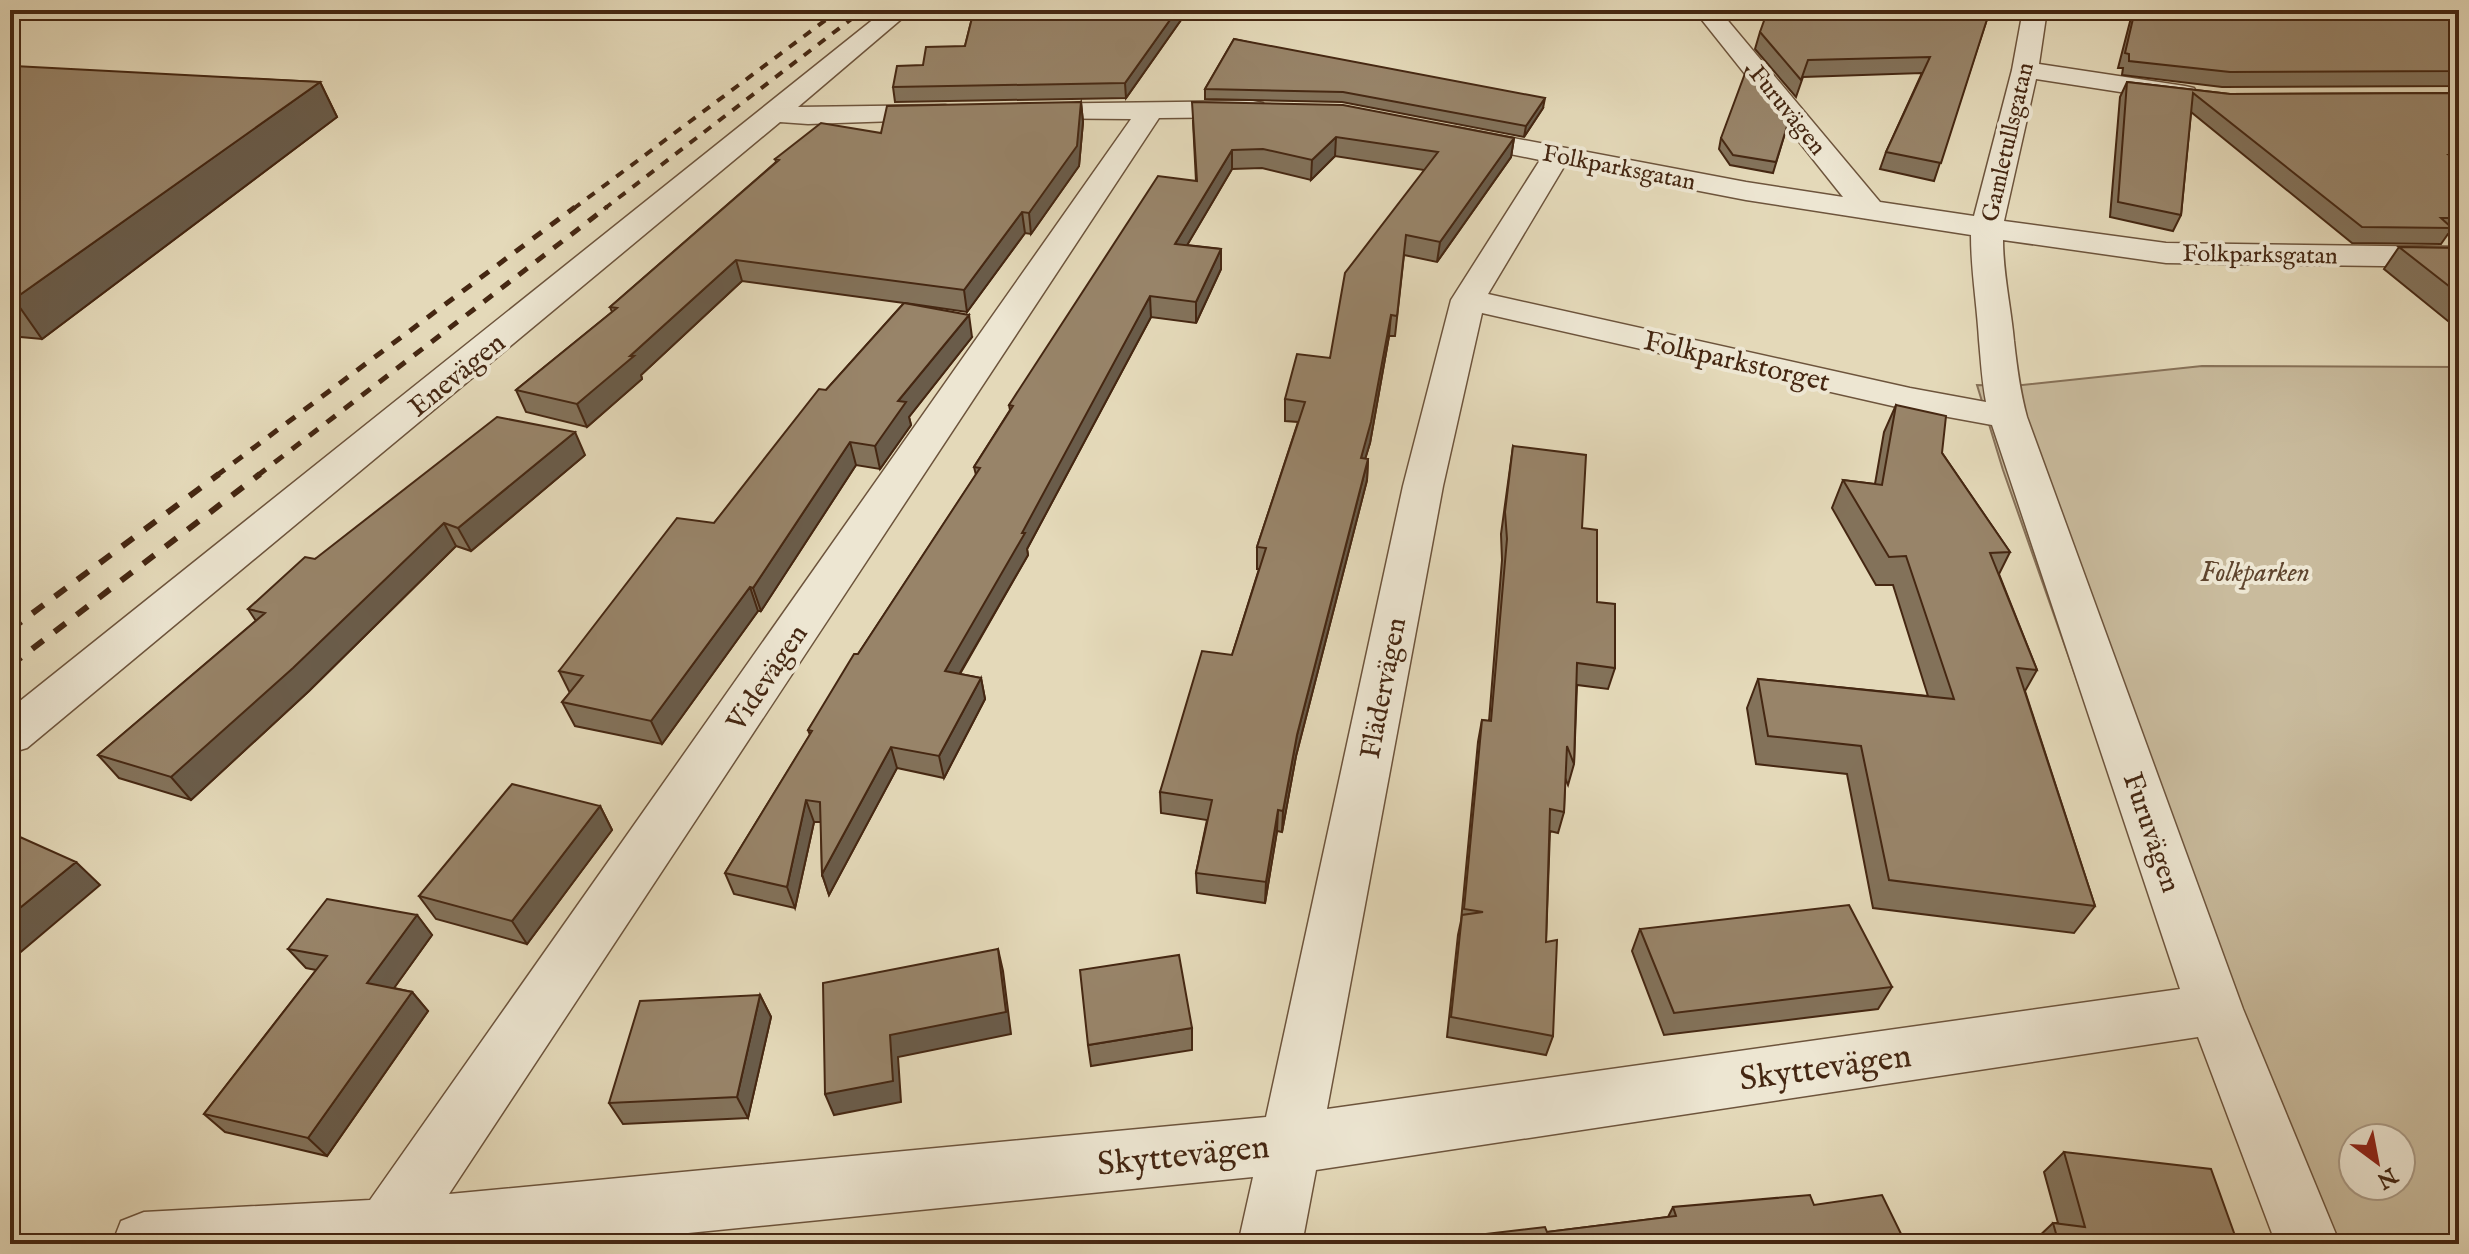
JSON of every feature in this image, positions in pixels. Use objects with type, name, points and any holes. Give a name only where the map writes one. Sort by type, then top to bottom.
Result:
[{"type":"street","name":"Enevägen","points":[[10,735],[900,10]]},
{"type":"street","name":"Furuvägen","points":[[1706,10],[1871,211]]},
{"type":"street","name":"Gamletullsgatan","points":[[2008,417],[1997,368],[1987,275],[1987,226],[2025,70],[2035,10]]},
{"type":"street","points":[[2025,70],[2150,91],[2207,96]]},
{"type":"street","name":"Videvägen","points":[[383,1238],[1152,109]]},
{"type":"street","points":[[777,113],[808,116],[1285,109]]},
{"type":"street","name":"Folkparksgatan","points":[[1434,131],[1871,211],[2166,253],[2459,257]]},
{"type":"street","name":"Flädervägen","points":[[1270,1244],[1423,486],[1468,300],[1557,155]]},
{"type":"street","name":"Folkparkstorget","points":[[1468,300],[1910,399],[2008,417]]},
{"type":"street","name":"Furuvägen","points":[[2008,417],[2215,1009],[2308,1244]]},
{"type":"street","name":"Skyttevägen","points":[[144,1244],[383,1238],[1291,1144],[2215,1009]]},
{"type":"green space","name":"Folkparken","points":[[2202,366],[2459,367],[2459,1244],[2280,1244],[2187,993],[2003,470],[1977,385],[2013,386]]},
{"type":"building","points":[[974,10],[1177,10],[1125,83],[893,87],[897,66],[923,65],[926,47],[965,46]]},
{"type":"building","points":[[1783,10],[1990,10],[1941,163],[1886,152],[1930,57],[1808,60],[1801,80],[1760,32],[1765,18],[1790,18]]},
{"type":"building","points":[[2135,10],[2459,10],[2459,71],[2230,72],[2129,61],[2129,54],[2125,53]]},
{"type":"building","points":[[1234,39],[1545,98],[1526,126],[1343,92],[1205,89]]},
{"type":"building","points":[[10,68],[320,82],[10,299]]},
{"type":"building","points":[[1747,68],[1789,120],[1776,162],[1733,155],[1721,138]]},
{"type":"building","points":[[2127,82],[2230,94],[2459,93],[2459,155],[2449,155],[2459,162],[2459,218],[2441,218],[2452,228],[2362,227],[2193,93],[2181,215],[2118,202]]},
{"type":"building","points":[[1081,102],[1077,146],[1029,213],[1022,212],[964,290],[736,260],[630,356],[634,356],[577,404],[516,390],[617,308],[610,307],[779,160],[775,159],[821,123],[881,133],[887,106]]},
{"type":"building","points":[[1192,102],[1343,105],[1514,138],[1440,242],[1406,235],[1397,316],[1391,315],[1361,458],[1368,459],[1297,735],[1283,811],[1278,810],[1266,882],[1196,873],[1212,800],[1160,792],[1202,651],[1232,655],[1266,548],[1257,547],[1305,402],[1285,399],[1297,354],[1330,358],[1345,273],[1438,152],[1336,137],[1312,160],[1263,149],[1232,150],[1175,244],[1221,249],[1196,302],[1150,296],[1022,533],[1025,533],[945,671],[981,678],[939,756],[891,747],[822,874],[820,802],[806,800],[787,887],[725,873],[812,731],[808,730],[854,654],[858,654],[980,468],[974,467],[1013,406],[1009,405],[1158,176],[1197,181]]},
{"type":"building","points":[[2399,247],[2459,248],[2459,294]]},
{"type":"building","points":[[904,303],[969,315],[898,401],[906,402],[875,446],[850,442],[753,588],[750,587],[651,721],[562,702],[583,676],[559,671],[677,518],[714,523],[819,389],[826,390]]},
{"type":"building","points":[[1896,405],[1946,416],[1942,453],[2010,552],[1990,553],[2037,670],[2017,668],[2095,906],[1889,880],[1861,746],[1768,736],[1758,679],[1954,699],[1906,556],[1889,557],[1843,480],[1882,485]]},
{"type":"building","points":[[497,417],[575,432],[458,528],[444,523],[293,668],[171,777],[98,755],[265,613],[248,609],[305,557],[315,559]]},
{"type":"building","points":[[1513,446],[1586,455],[1582,528],[1597,530],[1597,602],[1615,604],[1615,668],[1577,663],[1574,764],[1567,746],[1564,812],[1550,809],[1546,942],[1557,940],[1553,1036],[1451,1017],[1462,915],[1483,912],[1464,909],[1482,720],[1491,721],[1507,539],[1505,512]]},
{"type":"building","points":[[512,784],[600,806],[512,921],[419,896]]},
{"type":"building","points":[[10,834],[76,862],[10,916]]},
{"type":"building","points":[[327,899],[417,915],[367,983],[412,992],[308,1138],[204,1114],[327,956],[288,949]]},
{"type":"building","points":[[1849,905],[1892,987],[1674,1013],[1640,929]]},
{"type":"building","points":[[998,949],[1006,1012],[890,1035],[893,1081],[825,1094],[823,983]]},
{"type":"building","points":[[1179,955],[1192,1028],[1088,1045],[1080,970]]},
{"type":"building","points":[[760,995],[737,1097],[609,1103],[640,1001]]},
{"type":"building","points":[[2064,1152],[2211,1169],[2238,1244],[2059,1244],[2053,1223],[2085,1227]]},
{"type":"building","points":[[1810,1195],[1814,1205],[1882,1195],[1906,1244],[1417,1242],[1545,1227],[1547,1232],[1676,1216],[1673,1207]]},
{"type":"railway","points":[[573,209],[839,10]]},
{"type":"railway","points":[[604,209],[863,10]]},
{"type":"railway","points":[[216,476],[575,207]]},
{"type":"railway","points":[[257,476],[607,207]]},
{"type":"railway","points":[[10,630],[219,474]]},
{"type":"railway","points":[[10,666],[260,474]]}]
